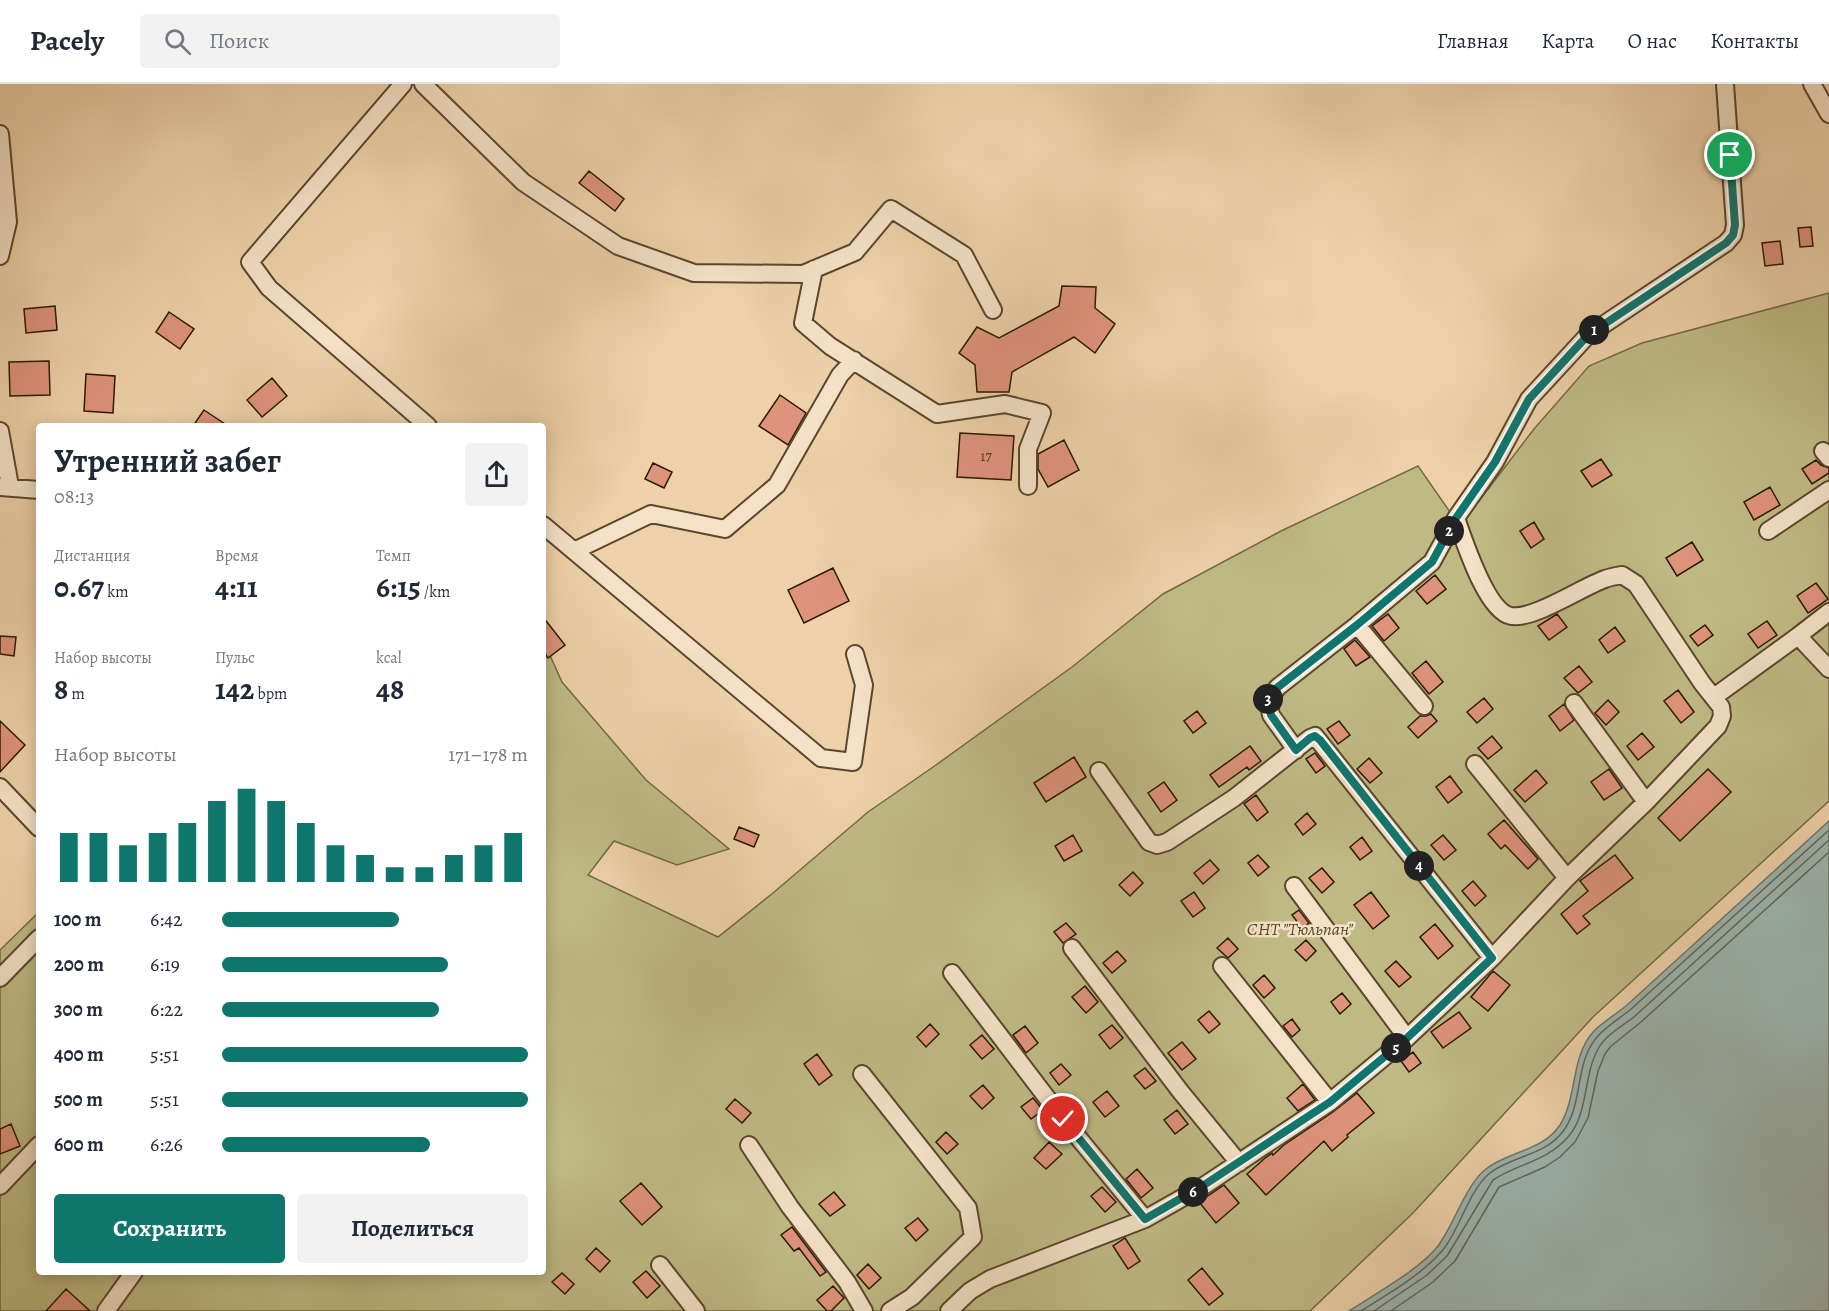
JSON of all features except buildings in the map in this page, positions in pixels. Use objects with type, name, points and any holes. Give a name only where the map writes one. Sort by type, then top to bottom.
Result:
[{"type":"street","points":[[403,84],[250,262],[269,288],[425,423]]},
{"type":"street","points":[[423,84],[523,182],[618,246],[694,273],[802,274],[855,252],[891,209],[964,255],[993,310]]},
{"type":"street","points":[[1296,750],[1271,715],[1268,699],[1278,687],[1432,562],[1456,518],[1495,462],[1529,399],[1588,335],[1726,243],[1733,235],[1735,225],[1725,84]]},
{"type":"street","points":[[1812,84],[1829,114]]},
{"type":"street","points":[[0,134],[8,222],[0,256]]},
{"type":"street","points":[[814,269],[803,323],[830,346],[937,414],[1005,404],[1042,413],[1028,449],[1028,486]]},
{"type":"street","points":[[574,551],[651,514],[725,529],[777,485],[840,375],[854,360]]},
{"type":"street","points":[[0,430],[5,487],[36,490]]},
{"type":"street","points":[[1768,531],[1829,490]]},
{"type":"street","points":[[953,1309],[970,1291],[990,1279],[1145,1219],[1239,1163],[1330,1102],[1407,1038],[1492,958],[1567,878],[1646,802],[1718,726],[1722,716],[1721,707],[1702,683],[1636,584],[1622,574],[1604,579],[1531,613],[1512,616],[1502,612],[1478,578],[1456,518]]},
{"type":"street","points":[[546,528],[821,758],[854,762],[864,685],[855,654]]},
{"type":"street","points":[[1714,697],[1829,612]]},
{"type":"street","points":[[1357,625],[1424,706]]},
{"type":"street","points":[[1798,636],[1829,669]]},
{"type":"street","points":[[1574,704],[1646,802]]},
{"type":"street","points":[[1099,771],[1149,842],[1157,845],[1167,842],[1234,798],[1315,736],[1492,958]]},
{"type":"street","points":[[1475,764],[1567,878]]},
{"type":"street","points":[[0,787],[36,825]]},
{"type":"street","points":[[1294,886],[1407,1038]]},
{"type":"street","points":[[0,978],[36,941]]},
{"type":"street","points":[[1072,948],[1180,1091],[1239,1163]]},
{"type":"street","points":[[1222,966],[1330,1102]]},
{"type":"street","points":[[952,973],[1063,1119],[1145,1219]]},
{"type":"street","points":[[862,1074],[968,1208],[973,1237],[912,1297],[890,1311]]},
{"type":"street","points":[[749,1145],[790,1206],[847,1282],[864,1311]]},
{"type":"street","points":[[0,1186],[36,1148]]},
{"type":"street","points":[[660,1265],[696,1311]]},
{"type":"street","points":[[106,1311],[132,1275]]},
{"type":"green space","name":"СНТ \"Тюльпан\"","points":[[1829,293],[1829,801],[1593,1017],[1413,1213],[1310,1311],[0,1311],[0,950],[36,915],[36,1275],[546,1275],[546,647],[562,682],[646,780],[729,849],[677,865],[614,841],[588,875],[718,937],[868,812],[1072,667],[1163,594],[1281,531],[1418,466],[1450,512],[1479,501],[1534,429],[1589,366],[1642,343]]},
{"type":"water","points":[[1829,821],[1829,1311],[1349,1311],[1396,1281],[1430,1255],[1444,1237],[1472,1184],[1486,1169],[1505,1158],[1535,1146],[1553,1134],[1566,1114],[1581,1053],[1586,1041],[1594,1031],[1626,1006]]},
{"type":"route","points":[[1063,1119],[1145,1219],[1239,1163],[1330,1102],[1407,1038],[1492,958],[1320,740],[1315,736],[1310,738],[1296,750],[1271,715],[1268,699],[1278,687],[1432,562],[1456,518],[1495,462],[1529,399],[1588,335],[1726,243],[1733,235],[1735,225],[1730,155]]}]
